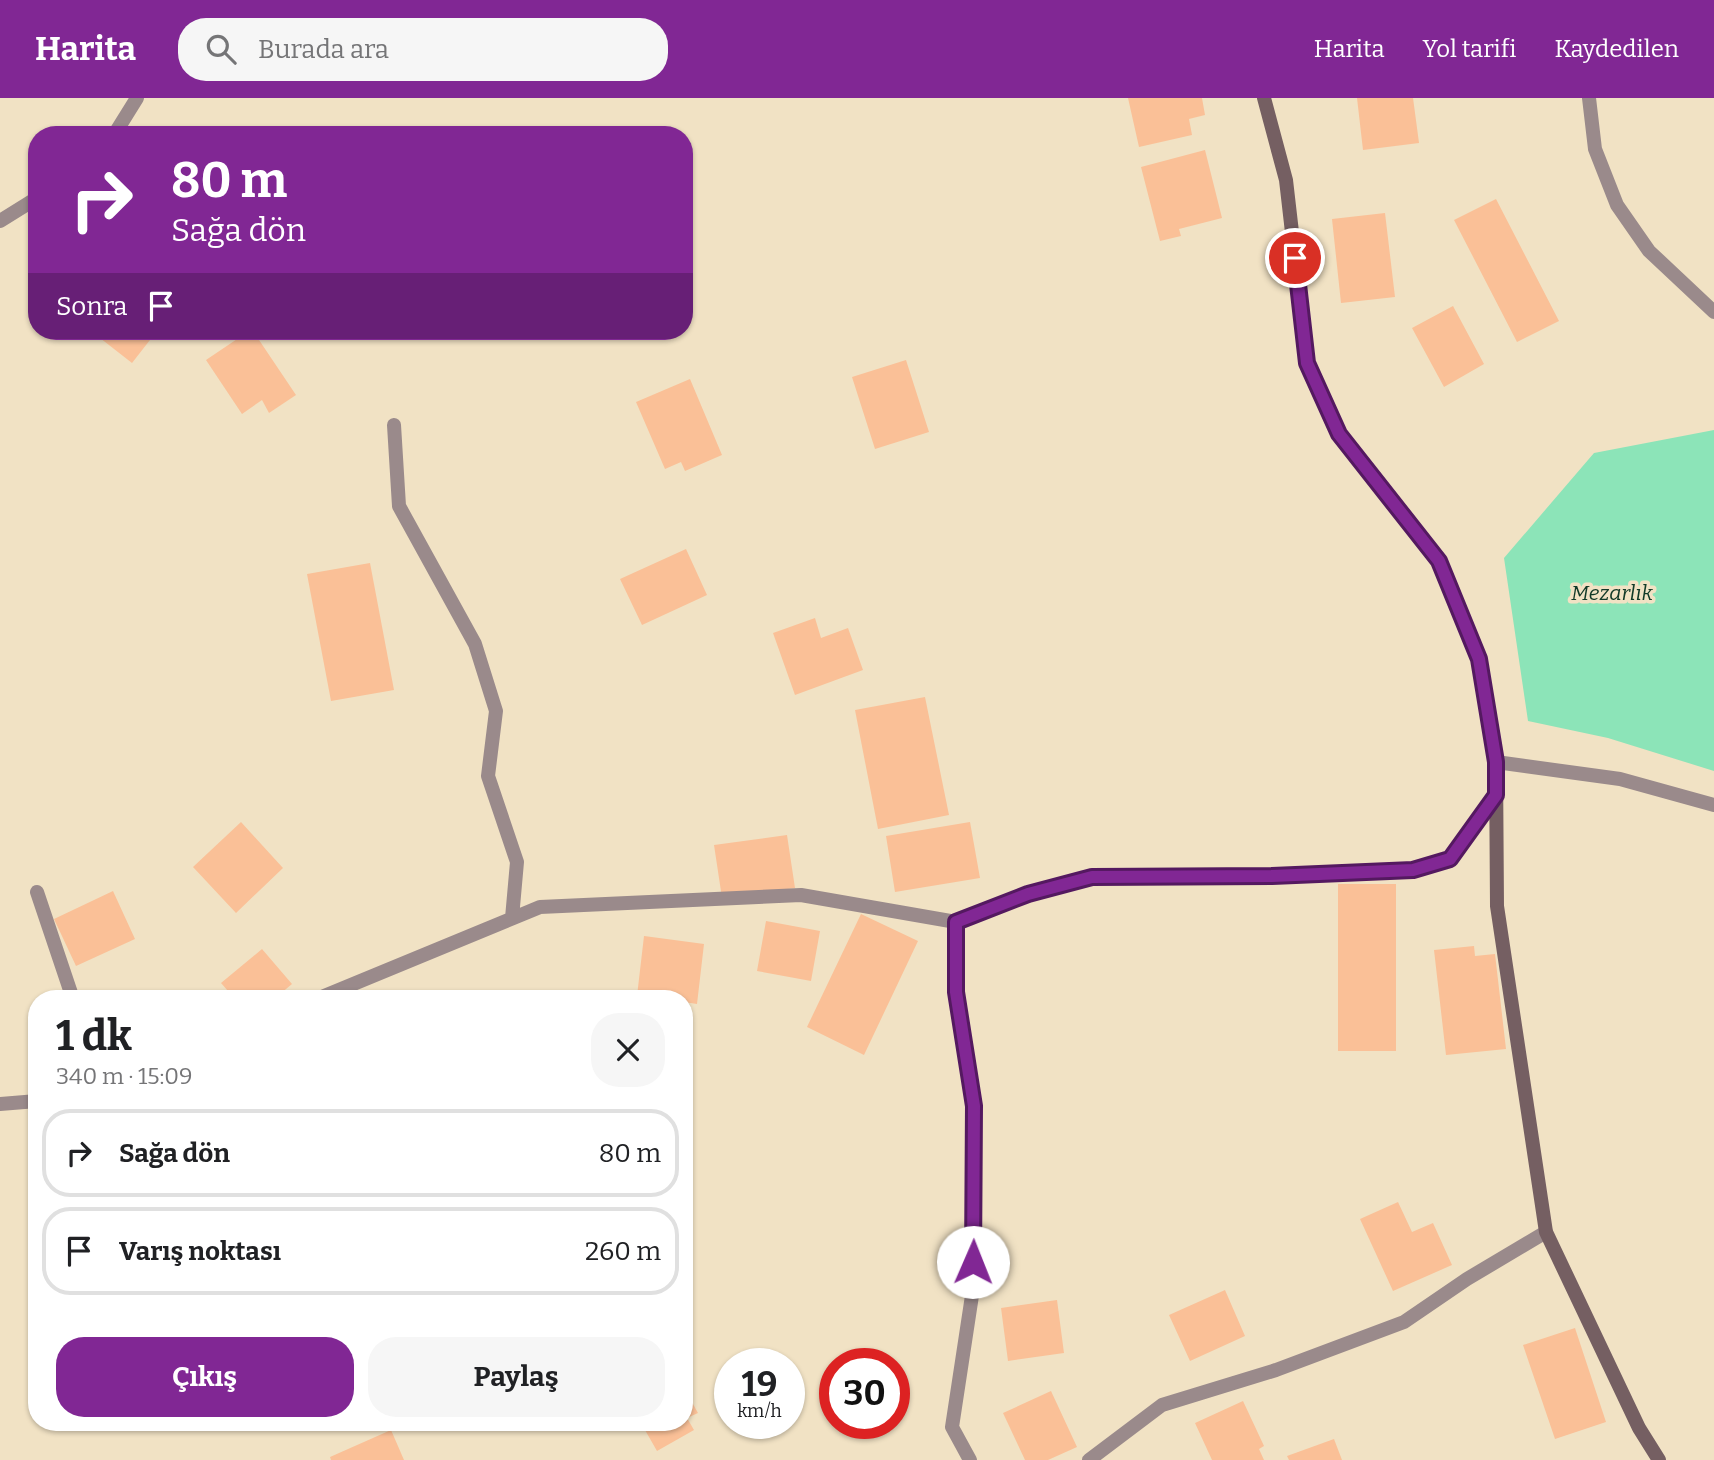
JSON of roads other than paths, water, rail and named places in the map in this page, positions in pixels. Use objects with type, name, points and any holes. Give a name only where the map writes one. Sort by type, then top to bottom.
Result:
[{"type":"street","points":[[120,126],[137,98]]},
{"type":"street","points":[[1264,98],[1286,180],[1307,363],[1339,434],[1439,561],[1479,659],[1496,762],[1497,906],[1546,1232],[1639,1428],[1659,1460]]},
{"type":"street","points":[[1589,98],[1595,149],[1617,205],[1649,251],[1714,312]]},
{"type":"street","points":[[0,221],[28,204]]},
{"type":"street","points":[[394,425],[399,506],[475,643],[496,711],[488,776],[517,862],[512,918]]},
{"type":"street","points":[[1496,762],[1620,779],[1714,805]]},
{"type":"street","points":[[339,990],[540,906],[802,895],[956,922],[1028,894],[1092,877],[1272,876],[1413,870],[1450,859],[1496,795]]},
{"type":"street","points":[[37,892],[70,990]]},
{"type":"street","points":[[956,922],[956,992],[974,1106],[974,1145],[973,1289],[953,1427],[970,1460]]},
{"type":"street","points":[[0,1104],[28,1102]]},
{"type":"street","points":[[1089,1460],[1161,1405],[1276,1370],[1404,1321],[1466,1279],[1546,1232]]},
{"type":"park label","name":"Mezarlık","points":[[1612,593]]}]
